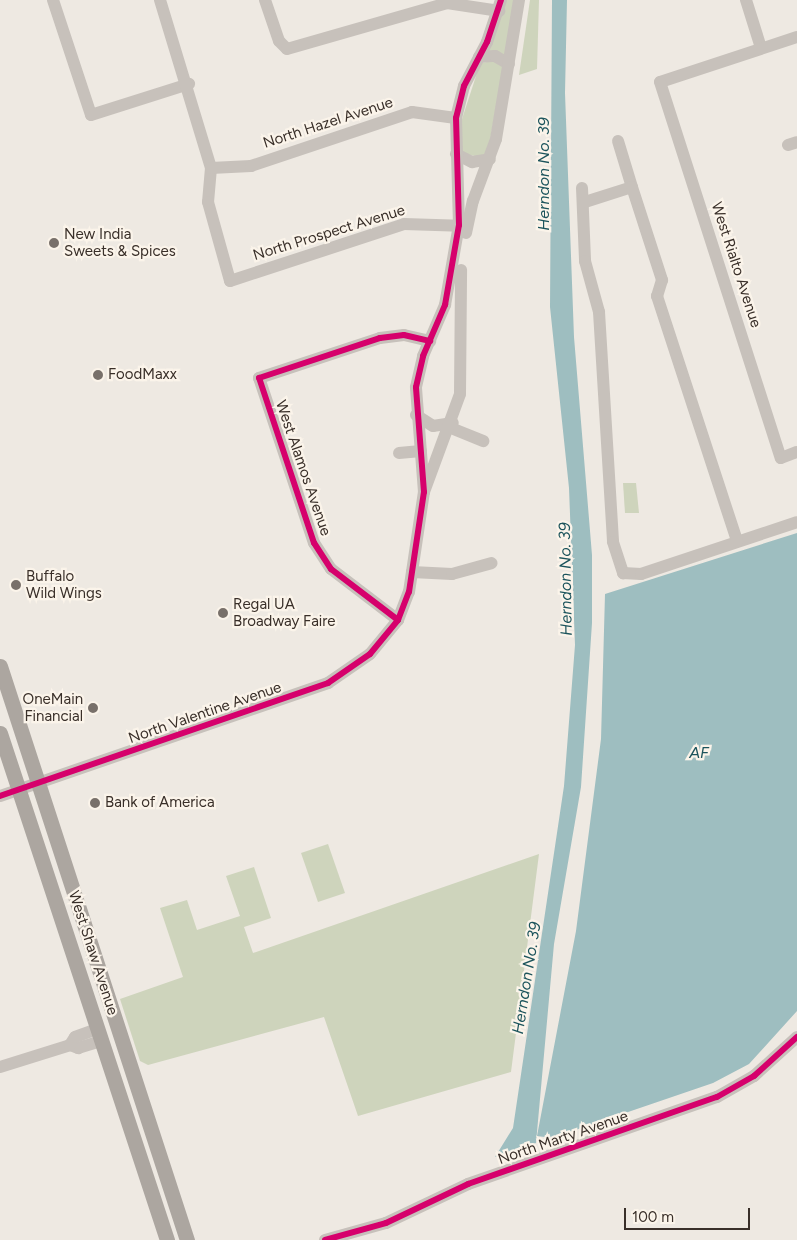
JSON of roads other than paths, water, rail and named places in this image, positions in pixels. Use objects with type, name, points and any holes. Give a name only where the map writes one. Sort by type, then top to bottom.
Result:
[{"type":"main road","name":"West Shaw Avenue","points":[[0,666],[187,1240]]},
{"type":"main road","name":"West Shaw Avenue","points":[[0,733],[167,1240]]},
{"type":"main road","points":[[99,1035],[110,1038],[122,1074],[135,1082]]},
{"type":"street","points":[[53,0],[92,114],[189,84]]},
{"type":"street","points":[[160,0],[189,84],[211,168]]},
{"type":"street","points":[[265,0],[279,41],[287,49],[447,3],[500,6],[479,57],[464,86],[456,118],[456,154],[463,226],[458,290],[462,373],[452,426],[424,492]]},
{"type":"street","points":[[398,620],[412,572],[424,492],[416,415],[418,379],[430,341],[445,305],[463,226],[490,159],[509,64],[518,0]]},
{"type":"street","points":[[746,0],[761,48],[797,37]]},
{"type":"street","name":"West Rialto Avenue","points":[[761,48],[660,82],[781,458],[797,452]]},
{"type":"street","points":[[479,57],[495,56],[509,64]]},
{"type":"street","name":"North Hazel Avenue","points":[[211,168],[251,166],[412,112],[456,118]]},
{"type":"street","points":[[618,141],[662,280],[657,296],[737,542]]},
{"type":"street","points":[[456,154],[472,162],[490,159]]},
{"type":"street","name":"North Prospect Avenue","points":[[211,168],[208,202],[230,281],[404,224],[463,226]]},
{"type":"street","points":[[585,202],[632,187]]},
{"type":"street","points":[[582,188],[585,202],[585,261],[599,313],[613,542],[623,573],[641,574],[797,522]]},
{"type":"street","name":"West Alamos Avenue","points":[[398,620],[331,569],[314,542],[260,378],[380,338],[404,335],[430,341]]},
{"type":"street","points":[[416,415],[433,426],[452,426],[483,442]]},
{"type":"street","points":[[399,453],[421,451]]},
{"type":"street","points":[[412,572],[452,574],[492,563]]},
{"type":"street","name":"North Valentine Avenue","points":[[0,796],[328,683],[370,654],[398,620]]},
{"type":"street","points":[[0,1067],[70,1044],[75,1037],[99,1035]]},
{"type":"street","name":"North Marty Avenue","points":[[325,1240],[386,1223],[468,1184],[711,1099],[754,1076],[797,1037]]},
{"type":"water","points":[[552,0],[567,0],[565,93],[574,337],[592,555],[592,623],[581,787],[554,944],[536,1143],[495,1157],[513,1128],[564,786],[575,645],[569,488],[550,307]]},
{"type":"water","name":"AF","points":[[797,533],[797,1011],[749,1064],[713,1083],[552,1138],[537,1136],[576,931],[601,739],[605,594]]},
{"type":"place","name":"New India Sweets & Spices","points":[[54,243]]},
{"type":"place","name":"FoodMaxx","points":[[98,375]]},
{"type":"place","name":"Buffalo Wild Wings","points":[[16,585]]},
{"type":"place","name":"Regal UA Broadway Faire","points":[[223,613]]},
{"type":"place","name":"OneMain Financial","points":[[93,708]]},
{"type":"place","name":"Bank of America","points":[[95,803]]},
{"type":"water label","name":"Herndon No. 39","points":[[544,174]]},
{"type":"water label","name":"Herndon No. 39","points":[[566,579]]},
{"type":"water label","name":"Herndon No. 39","points":[[527,978]]}]
